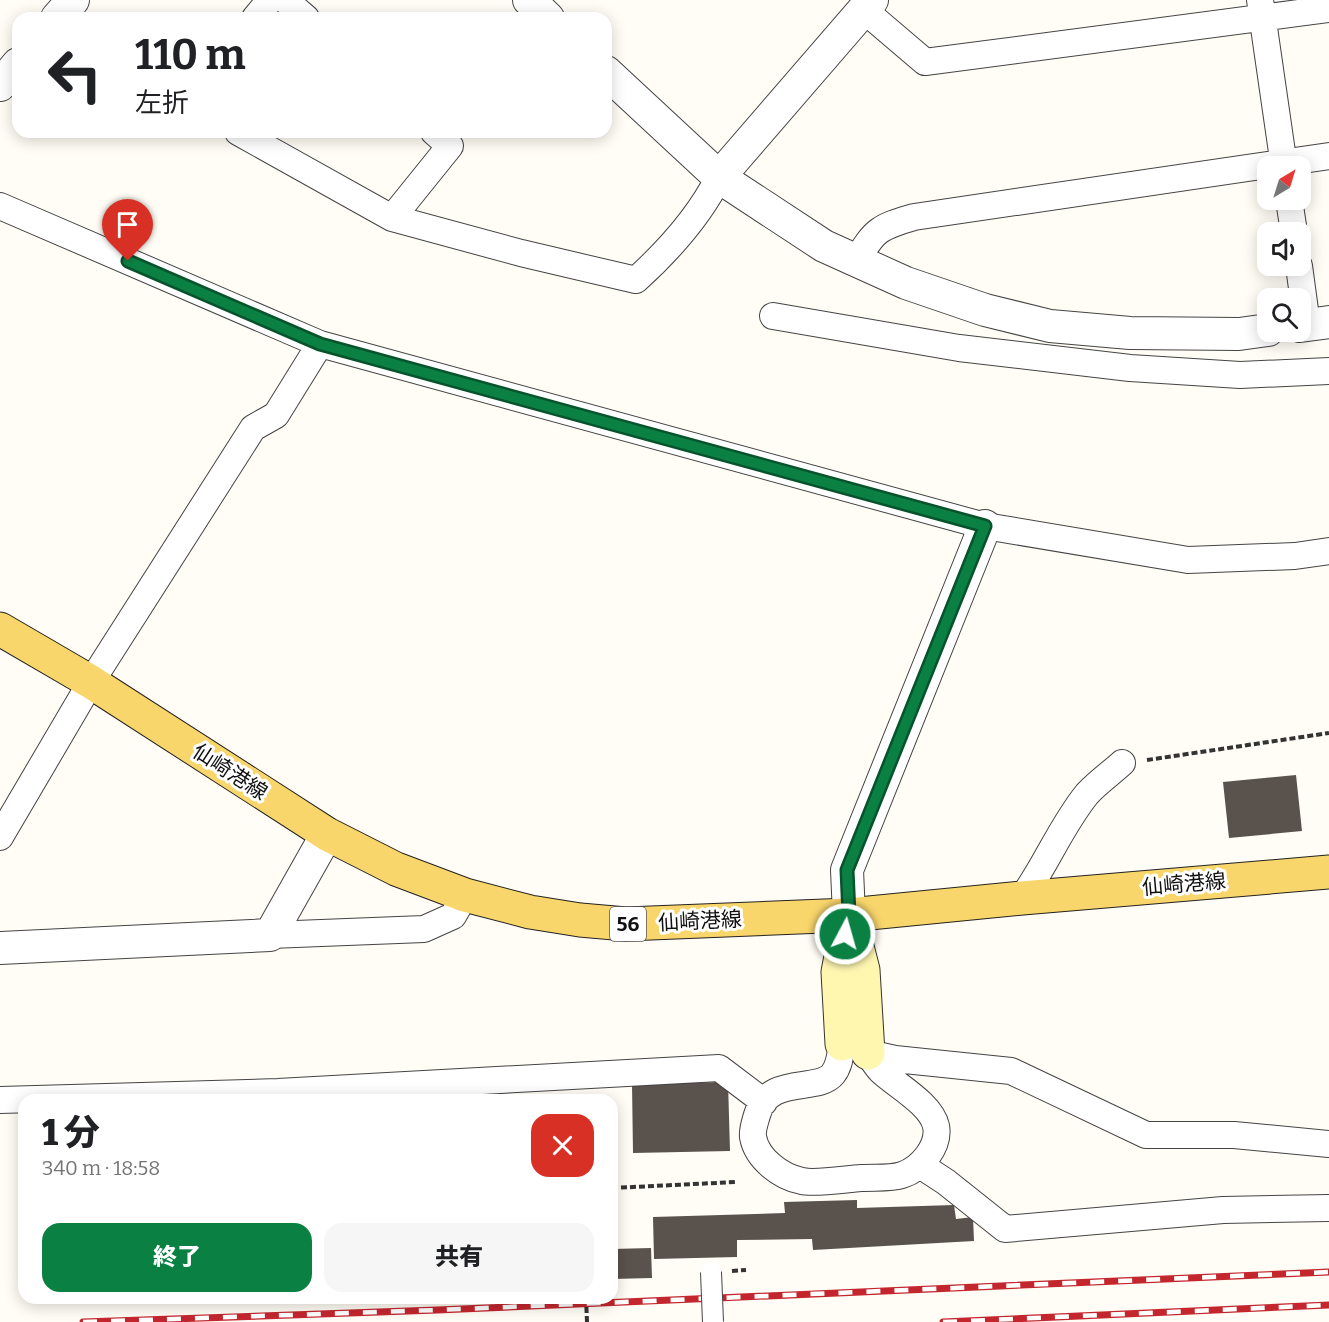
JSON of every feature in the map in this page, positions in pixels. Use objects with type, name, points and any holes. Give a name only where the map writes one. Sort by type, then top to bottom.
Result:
[{"type":"main road","name":"仙崎港線","points":[[0,629],[91,682],[327,834],[396,868],[465,895],[530,912],[626,924],[849,915],[1329,872]]},
{"type":"main road","points":[[849,915],[863,970],[855,1048]]},
{"type":"street","points":[[260,12],[270,0]]},
{"type":"street","points":[[285,0],[299,12]]},
{"type":"street","points":[[529,0],[542,12]]},
{"type":"street","points":[[249,138],[392,218],[521,253],[636,280],[664,255],[707,202],[719,177],[868,5],[925,62],[1262,10],[1329,9]]},
{"type":"street","points":[[1262,10],[1283,156]]},
{"type":"street","points":[[0,85],[12,71]]},
{"type":"street","points":[[612,78],[719,177],[824,246],[906,283],[985,310],[1050,326],[1130,333],[1239,334],[1257,332]]},
{"type":"street","points":[[392,218],[450,146],[441,138]]},
{"type":"street","points":[[1311,159],[1329,156]]},
{"type":"street","points":[[856,262],[870,238],[878,230],[914,217],[1257,168]]},
{"type":"street","points":[[0,206],[320,344],[985,526],[1188,560],[1295,556],[1329,551]]},
{"type":"street","points":[[1301,276],[1312,324]]},
{"type":"street","points":[[773,316],[959,348],[1130,368],[1240,375],[1329,370]]},
{"type":"street","points":[[0,837],[91,682],[253,428],[276,415],[320,344]]},
{"type":"street","points":[[849,915],[847,870],[985,526]]},
{"type":"street","points":[[1022,898],[1035,881],[1066,825],[1088,793],[1122,763]]},
{"type":"street","points":[[270,935],[327,834]]},
{"type":"street","points":[[0,948],[424,929],[453,916],[465,895]]},
{"type":"street","points":[[855,1048],[930,1114],[936,1126],[936,1138],[928,1156],[920,1165],[902,1175],[803,1182],[784,1174],[765,1160],[757,1148],[753,1137],[758,1109],[783,1088],[820,1082],[832,1076],[839,1063],[855,1048]]},
{"type":"street","points":[[855,1048],[895,1059],[1011,1071],[1146,1135],[1234,1136],[1329,1144]]},
{"type":"street","points":[[208,1094],[719,1068],[764,1102]]},
{"type":"street","points":[[0,1100],[18,1099]]},
{"type":"street","points":[[920,1165],[946,1182],[1005,1229],[1223,1210],[1329,1208]]},
{"type":"street","points":[[711,1272],[713,1322]]},
{"type":"path","points":[[1122,763],[1329,733]]},
{"type":"path","points":[[618,1188],[736,1182]]},
{"type":"path","points":[[586,1304],[587,1322]]},
{"type":"building","points":[[1296,775],[1302,831],[1229,838],[1223,782]]},
{"type":"building","points":[[728,1082],[730,1151],[633,1153],[632,1084]]},
{"type":"building","points":[[857,1200],[857,1208],[954,1205],[956,1219],[973,1217],[974,1241],[813,1250],[812,1239],[737,1240],[737,1257],[654,1259],[653,1217],[785,1213],[784,1202]]},
{"type":"building","points":[[651,1248],[652,1278],[618,1279],[618,1249]]},
{"type":"railway","points":[[618,1302],[1329,1272]]},
{"type":"railway","points":[[83,1322],[578,1304]]},
{"type":"railway","points":[[943,1322],[1329,1305]]},
{"type":"route","points":[[128,261],[320,344],[985,526],[847,870],[849,915],[845,934]]}]
